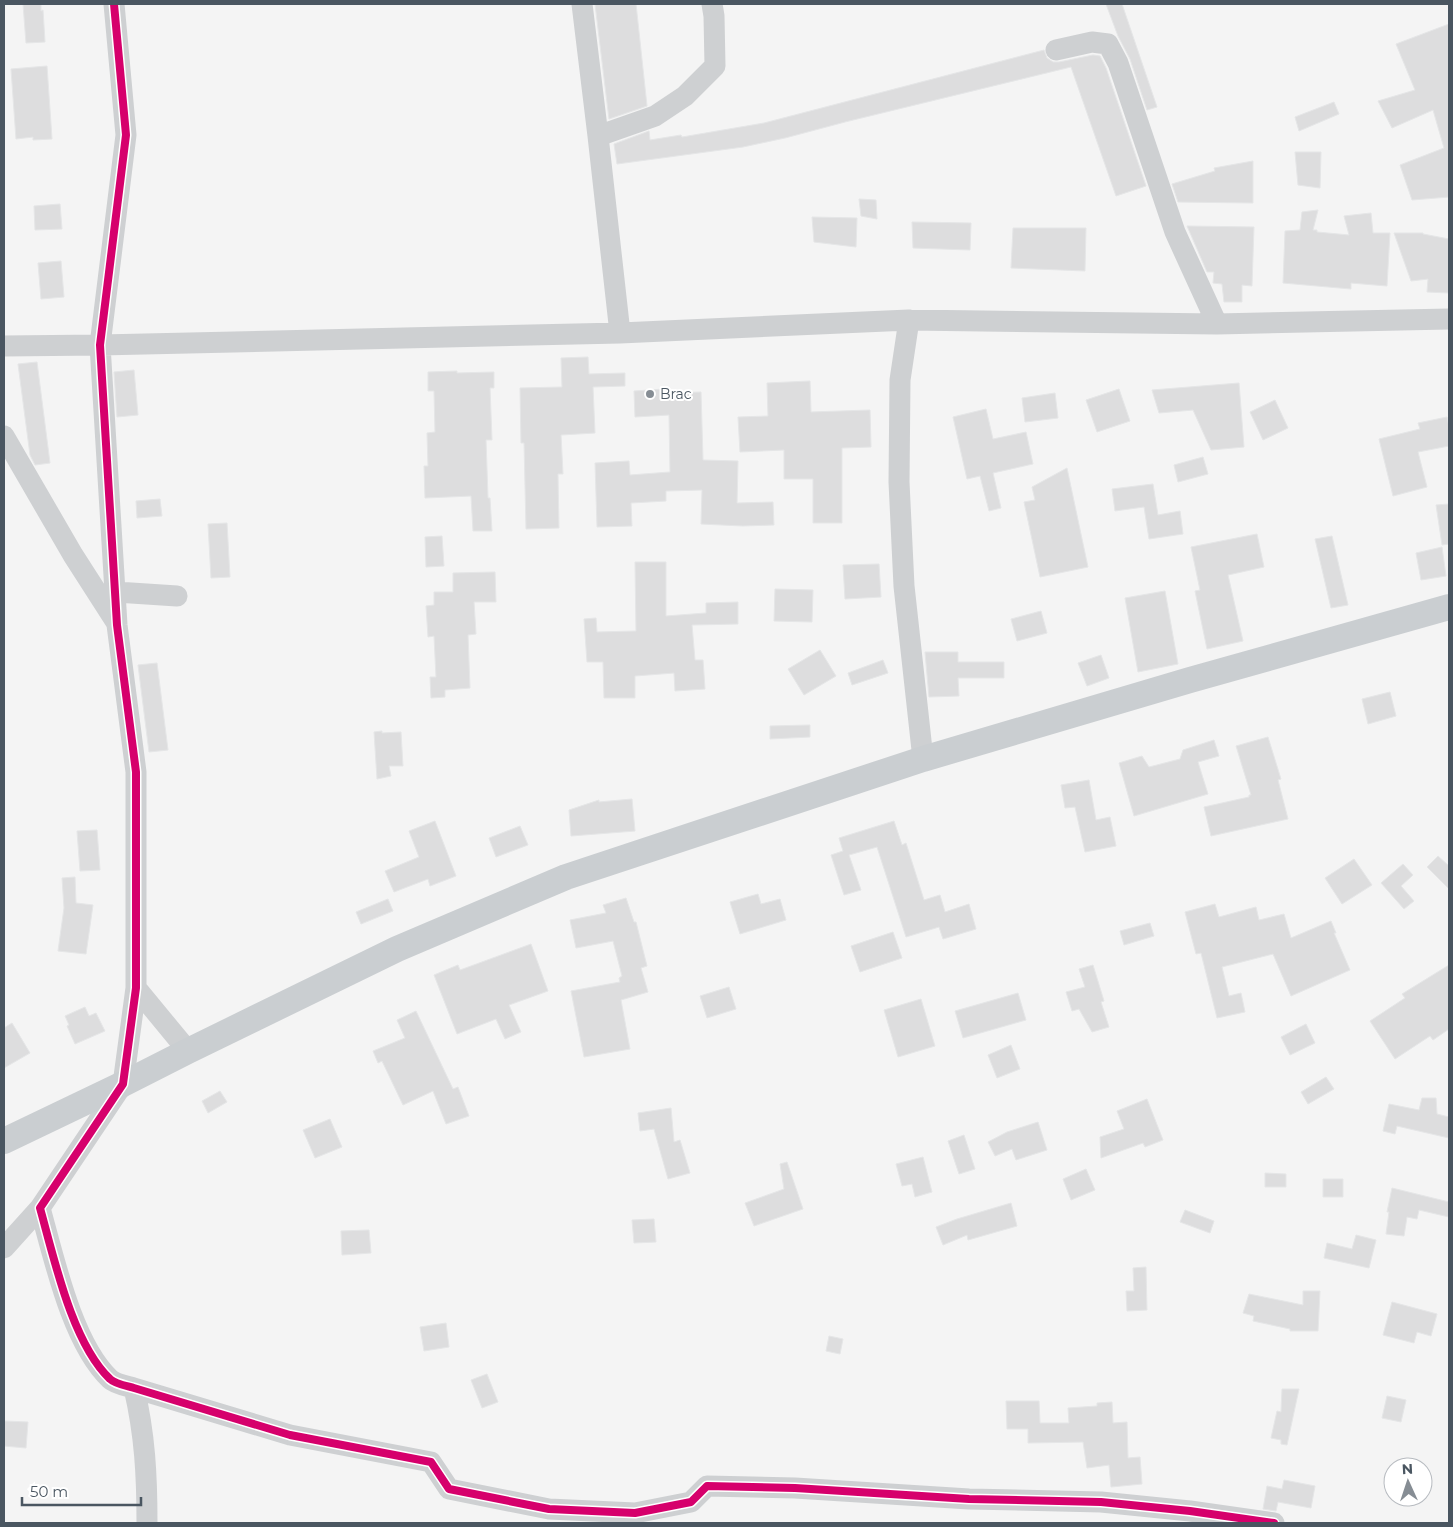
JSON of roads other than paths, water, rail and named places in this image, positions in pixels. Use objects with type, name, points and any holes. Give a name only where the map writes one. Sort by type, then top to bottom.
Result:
[{"type":"main road","points":[[4,1141],[397,949],[566,877],[923,759],[1190,680],[1449,607]]},
{"type":"street","points":[[4,1248],[40,1208],[123,1084],[136,988],[136,772],[118,624],[100,345],[126,135],[114,4]]},
{"type":"street","points":[[582,4],[620,334]]},
{"type":"street","points":[[598,136],[655,116],[685,96],[715,66],[712,4]]},
{"type":"street","points":[[1056,50],[1092,42],[1108,44],[1118,63],[1175,232],[1217,324]]},
{"type":"street","points":[[4,346],[620,334],[909,320],[1217,324],[1449,319]]},
{"type":"street","points":[[909,320],[900,380],[899,482],[904,586],[923,759]]},
{"type":"street","points":[[4,436],[73,555],[118,624]]},
{"type":"street","points":[[116,592],[177,596]]},
{"type":"street","points":[[136,988],[188,1050]]},
{"type":"street","points":[[40,1208],[58,1273],[77,1326],[93,1359],[111,1380],[290,1435],[431,1462],[449,1489],[549,1509],[635,1513],[691,1502],[707,1486],[795,1488],[969,1499],[1102,1502],[1187,1517],[1274,1523]]},
{"type":"street","points":[[134,1388],[144,1440],[147,1477],[147,1523]]},
{"type":"place","name":"Brac","points":[[650,394]]}]
